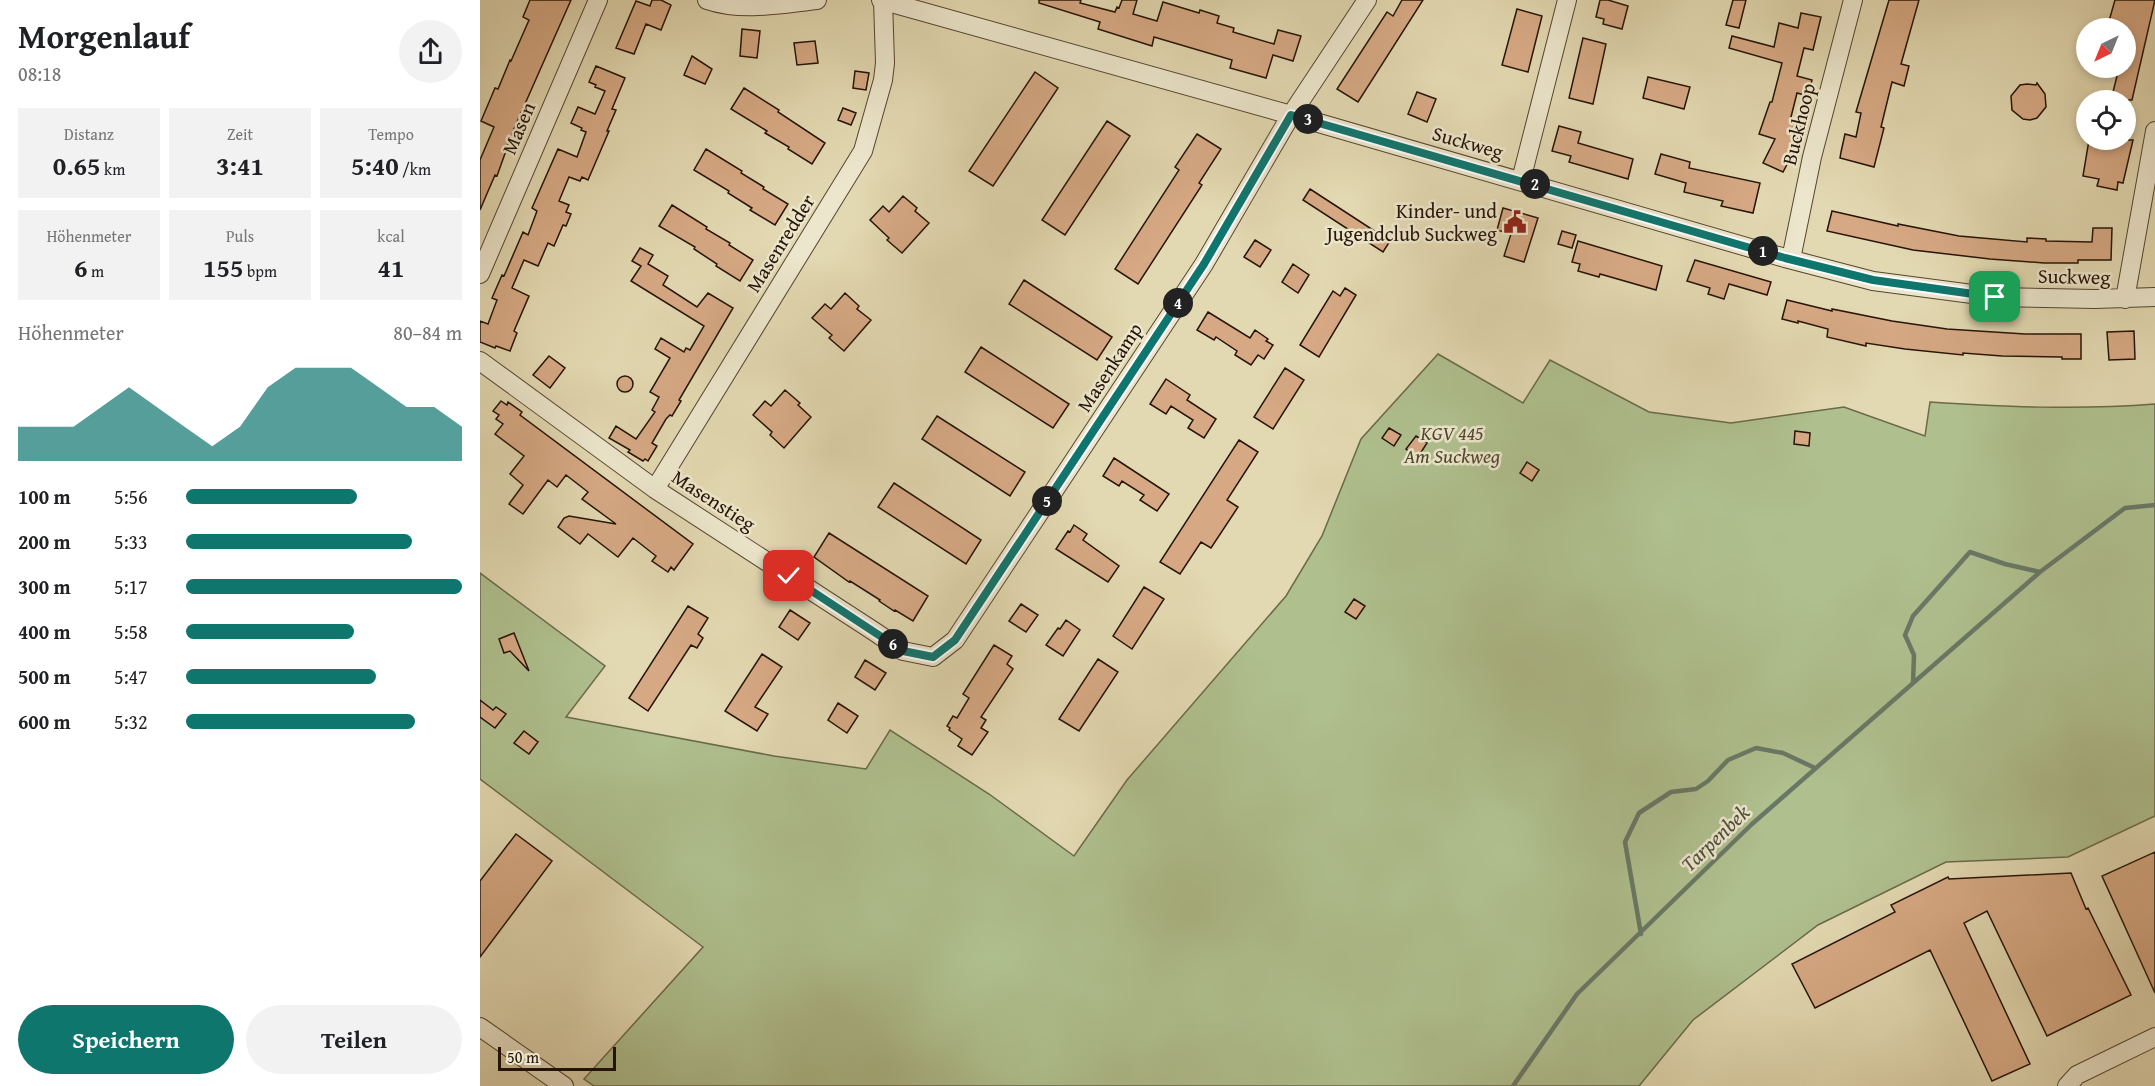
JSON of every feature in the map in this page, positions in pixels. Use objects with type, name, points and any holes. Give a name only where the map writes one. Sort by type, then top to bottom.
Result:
[{"type":"street","name":"Masen","points":[[480,274],[598,0]]},
{"type":"street","points":[[707,0],[731,5],[761,6],[817,0]]},
{"type":"street","name":"Suckweg","points":[[882,0],[1521,180],[1791,259],[1873,280],[1995,297],[2125,299],[2155,297]]},
{"type":"street","name":"Masenredder","points":[[655,489],[863,151],[884,71],[885,33],[882,0]]},
{"type":"street","name":"Masenkamp","points":[[933,657],[955,640],[1204,264],[1291,115],[1367,0]]},
{"type":"street","points":[[1521,180],[1568,0]]},
{"type":"street","name":"Buckhoop","points":[[1791,259],[1812,157],[1853,0]]},
{"type":"street","points":[[2125,299],[2155,131]]},
{"type":"street","name":"Masenstieg","points":[[480,361],[655,489],[903,651],[933,657]]},
{"type":"street","points":[[480,1027],[564,1086]]},
{"type":"street","points":[[2067,1086],[2077,1075],[2155,1037]]},
{"type":"green space","name":"KGV 445 Am Suckweg","points":[[1438,354],[1523,403],[1550,360],[1649,412],[1731,423],[1844,407],[1925,436],[1930,402],[2042,407],[2155,404],[2155,816],[2068,857],[1946,862],[1818,925],[1693,1020],[1639,1086],[594,1086],[584,1079],[703,947],[480,779],[480,573],[605,666],[566,717],[774,756],[866,769],[890,730],[989,794],[1074,856],[1127,780],[1286,596],[1322,536],[1361,439]]},
{"type":"building","points":[[530,0],[571,0],[513,131],[497,176],[495,175],[480,210],[480,160],[494,127],[481,121],[529,20],[523,17]]},
{"type":"building","points":[[652,0],[661,0],[671,5],[661,30],[646,24],[634,54],[616,48],[636,1],[650,6]]},
{"type":"building","points":[[1039,0],[1081,0],[1080,3],[1115,12],[1122,0],[1137,0],[1133,14],[1157,21],[1163,2],[1199,13],[1200,10],[1219,16],[1217,23],[1234,28],[1233,32],[1274,44],[1278,30],[1301,36],[1293,61],[1273,55],[1266,78],[1230,68],[1232,60],[1154,37],[1152,46],[1098,29],[1100,22],[1039,3]]},
{"type":"building","points":[[1402,0],[1423,0],[1358,102],[1337,89],[1387,12],[1393,16]]},
{"type":"building","points":[[1600,0],[1628,6],[1622,29],[1603,24],[1604,19],[1596,17]]},
{"type":"building","points":[[1733,0],[1746,0],[1739,28],[1726,25]]},
{"type":"building","points":[[1889,0],[1919,0],[1901,64],[1909,66],[1904,86],[1892,82],[1874,167],[1840,158],[1845,134],[1856,137],[1861,113],[1856,112]]},
{"type":"building","points":[[2115,0],[2155,0],[2134,90],[2114,90],[2116,78],[2136,78],[2136,18],[2110,18]]},
{"type":"building","points":[[1517,9],[1542,16],[1528,72],[1502,65]]},
{"type":"building","points":[[1801,13],[1821,17],[1813,50],[1804,48],[1797,76],[1812,80],[1808,96],[1797,93],[1790,121],[1799,123],[1801,126],[1793,153],[1783,172],[1763,163],[1775,139],[1759,134],[1770,102],[1772,102],[1782,63],[1729,48],[1732,36],[1774,47],[1779,23],[1798,28]]},
{"type":"building","points":[[742,29],[760,31],[757,58],[740,56]]},
{"type":"building","points":[[1583,38],[1606,44],[1593,104],[1569,98]]},
{"type":"building","points":[[815,41],[818,63],[797,65],[794,43]]},
{"type":"building","points":[[692,56],[712,69],[705,84],[684,75]]},
{"type":"building","points":[[596,66],[625,78],[612,109],[616,110],[607,131],[609,131],[588,180],[582,177],[580,181],[569,177],[559,201],[569,205],[566,212],[571,214],[566,226],[563,225],[554,246],[548,243],[538,266],[524,260],[512,288],[529,296],[514,331],[517,333],[510,351],[496,346],[495,348],[480,342],[480,321],[488,324],[497,300],[492,298],[523,232],[528,235],[537,211],[532,208],[558,149],[577,157],[586,132],[571,123],[578,107],[595,114],[605,91],[589,82]]},
{"type":"building","points":[[855,71],[869,73],[866,90],[853,88]]},
{"type":"building","points":[[1035,72],[1058,88],[993,186],[969,171]]},
{"type":"building","points":[[1648,77],[1690,87],[1684,109],[1643,98]]},
{"type":"building","points":[[2037,83],[2045,94],[2046,107],[2037,118],[2023,119],[2012,110],[2011,96],[2020,85],[2036,85]]},
{"type":"building","points":[[744,88],[825,143],[812,164],[765,133],[767,131],[731,109]]},
{"type":"building","points":[[1417,92],[1436,99],[1427,122],[1408,114]]},
{"type":"building","points":[[843,108],[856,113],[851,125],[838,120]]},
{"type":"building","points":[[1107,121],[1130,136],[1065,235],[1042,220]]},
{"type":"building","points":[[1559,126],[1581,132],[1578,143],[1633,159],[1628,179],[1569,162],[1571,156],[1552,151]]},
{"type":"building","points":[[1197,134],[1221,149],[1199,183],[1202,185],[1138,284],[1115,269],[1179,170],[1175,167]]},
{"type":"building","points":[[706,149],[788,204],[775,225],[750,210],[752,208],[728,193],[729,191],[694,170]]},
{"type":"building","points":[[2087,150],[2131,150],[2123,183],[2118,182],[2117,190],[2097,186],[2099,179],[2083,176]]},
{"type":"building","points":[[1661,154],[1690,162],[1689,168],[1760,183],[1753,213],[1721,206],[1723,201],[1684,192],[1686,183],[1655,174]]},
{"type":"building","points":[[1310,189],[1390,241],[1383,252],[1303,200]]},
{"type":"building","points":[[903,196],[929,223],[902,253],[870,220],[883,206],[889,212]]},
{"type":"building","points":[[672,205],[753,260],[740,281],[716,266],[717,264],[694,249],[695,247],[659,226]]},
{"type":"building","points":[[1503,208],[1538,218],[1524,262],[1504,256],[1511,234],[1497,230]]},
{"type":"building","points":[[1832,211],[1898,226],[1898,224],[1959,236],[2027,242],[2027,238],[2046,239],[2046,241],[2092,242],[2093,228],[2112,228],[2111,260],[2044,263],[1913,250],[1827,231]]},
{"type":"building","points":[[1562,231],[1576,235],[1572,248],[1558,244]]},
{"type":"building","points":[[1255,240],[1271,250],[1260,267],[1244,257]]},
{"type":"building","points":[[1578,241],[1662,266],[1656,290],[1600,274],[1599,277],[1578,271],[1580,264],[1572,262]]},
{"type":"building","points":[[640,248],[653,255],[648,264],[668,276],[663,285],[697,307],[708,293],[733,308],[672,416],[666,419],[652,443],[657,446],[648,461],[645,459],[643,461],[628,452],[630,450],[609,438],[616,426],[636,439],[655,412],[652,410],[659,397],[650,392],[670,358],[655,349],[661,338],[684,352],[686,348],[690,350],[704,326],[631,281],[641,266],[632,261]]},
{"type":"building","points":[[1695,260],[1771,282],[1767,295],[1729,284],[1724,299],[1708,294],[1710,288],[1687,281]]},
{"type":"building","points":[[1293,264],[1309,275],[1298,293],[1282,282]]},
{"type":"building","points":[[1024,280],[1112,337],[1097,360],[1009,304]]},
{"type":"building","points":[[1345,288],[1356,295],[1319,357],[1300,345],[1333,291],[1340,296]]},
{"type":"building","points":[[845,293],[859,306],[857,309],[871,320],[844,351],[829,338],[832,335],[812,318],[825,304],[831,309]]},
{"type":"building","points":[[1787,300],[1832,311],[1832,309],[1947,329],[2025,334],[2081,334],[2081,359],[1963,353],[1963,355],[1866,343],[1866,346],[1827,337],[1828,329],[1782,319]]},
{"type":"building","points":[[1208,312],[1250,338],[1255,330],[1268,339],[1266,341],[1273,345],[1264,359],[1258,355],[1251,365],[1235,355],[1237,351],[1216,337],[1214,340],[1197,330]]},
{"type":"building","points":[[2134,331],[2135,359],[2109,360],[2107,332]]},
{"type":"building","points":[[981,347],[1069,404],[1053,428],[965,372]]},
{"type":"building","points":[[549,356],[565,368],[550,388],[533,375]]},
{"type":"building","points":[[1285,368],[1304,380],[1273,429],[1254,417]]},
{"type":"building","points":[[625,376],[633,384],[625,392],[617,384]]},
{"type":"building","points":[[1166,379],[1190,395],[1187,400],[1216,419],[1204,438],[1188,428],[1193,420],[1171,406],[1166,414],[1150,404]]},
{"type":"building","points":[[785,390],[811,417],[784,448],[770,435],[772,432],[753,415],[765,401],[771,406]]},
{"type":"building","points":[[501,401],[507,405],[508,402],[522,412],[520,415],[693,544],[674,570],[671,567],[668,572],[652,561],[656,556],[633,538],[618,557],[588,534],[580,544],[558,527],[564,518],[569,516],[616,524],[582,499],[588,492],[566,475],[557,487],[548,480],[523,514],[509,504],[523,485],[510,474],[524,456],[495,434],[503,424],[496,419],[499,415],[493,411]]},
{"type":"building","points":[[937,416],[1025,472],[1010,496],[922,439]]},
{"type":"building","points":[[1389,428],[1401,435],[1394,446],[1382,438]]},
{"type":"building","points":[[1795,431],[1810,433],[1809,446],[1794,444]]},
{"type":"building","points":[[1416,436],[1427,443],[1418,457],[1406,449]]},
{"type":"building","points":[[1239,440],[1258,452],[1227,500],[1238,507],[1211,548],[1201,542],[1180,574],[1160,562]]},
{"type":"building","points":[[1114,458],[1169,494],[1157,511],[1140,500],[1144,495],[1122,481],[1119,486],[1103,476]]},
{"type":"building","points":[[1527,462],[1539,470],[1532,481],[1520,473]]},
{"type":"building","points":[[894,483],[981,540],[966,564],[878,507]]},
{"type":"building","points":[[1074,525],[1087,534],[1083,540],[1119,566],[1108,582],[1056,549]]},
{"type":"building","points":[[829,533],[928,596],[913,621],[849,582],[814,557]]},
{"type":"building","points":[[1144,587],[1164,599],[1132,649],[1113,636]]},
{"type":"building","points":[[1354,599],[1365,606],[1356,619],[1345,612]]},
{"type":"building","points":[[1021,604],[1038,615],[1026,632],[1009,621]]},
{"type":"building","points":[[688,606],[708,618],[698,634],[703,638],[697,648],[691,645],[648,711],[629,698]]},
{"type":"building","points":[[790,610],[810,623],[798,640],[779,627]]},
{"type":"building","points":[[1066,620],[1080,630],[1063,656],[1046,645]]},
{"type":"building","points":[[514,633],[529,671],[510,651],[504,653],[499,639]]},
{"type":"building","points":[[994,645],[1012,656],[1007,664],[1013,669],[981,717],[986,720],[981,728],[988,732],[972,755],[958,746],[962,739],[947,726],[953,716],[957,718],[969,698],[963,694]]},
{"type":"building","points":[[762,654],[782,667],[755,707],[768,714],[757,731],[725,711]]},
{"type":"building","points":[[1098,659],[1118,672],[1079,731],[1059,719]]},
{"type":"building","points":[[865,660],[886,673],[875,690],[855,677]]},
{"type":"building","points":[[480,700],[493,710],[496,707],[506,714],[495,728],[480,717]]},
{"type":"building","points":[[838,703],[858,716],[847,733],[828,720]]},
{"type":"building","points":[[524,731],[538,742],[529,754],[514,743]]},
{"type":"building","points":[[516,834],[552,861],[480,957],[480,881]]},
{"type":"building","points":[[2155,852],[2155,993],[2102,876]]},
{"type":"building","points":[[2071,873],[2086,909],[2088,908],[2131,995],[2047,1036],[1987,911],[1964,923],[2030,1064],[1992,1081],[1930,950],[1815,1008],[1792,964],[1895,912],[1891,905],[1948,877],[1949,879]]},
{"type":"waterway","name":"Tarpenbek","points":[[1513,1086],[1577,994],[1752,824],[2040,572],[2125,508],[2155,505]]},
{"type":"waterway","name":"Tarpenbek","points":[[1913,683],[1914,655],[1905,635],[1913,616],[1970,552],[2005,564],[2040,572]]},
{"type":"waterway","name":"Tarpenbek","points":[[1641,934],[1625,842],[1639,813],[1671,792],[1696,789],[1708,781],[1728,760],[1756,748],[1783,753],[1815,768]]},
{"type":"place","name":"Kinder- und Jugendclub Suckweg","points":[[1515,222]]},
{"type":"route","points":[[789,576],[903,651],[933,657],[955,640],[1204,264],[1291,115],[1785,258],[1873,280],[1995,297]]}]
